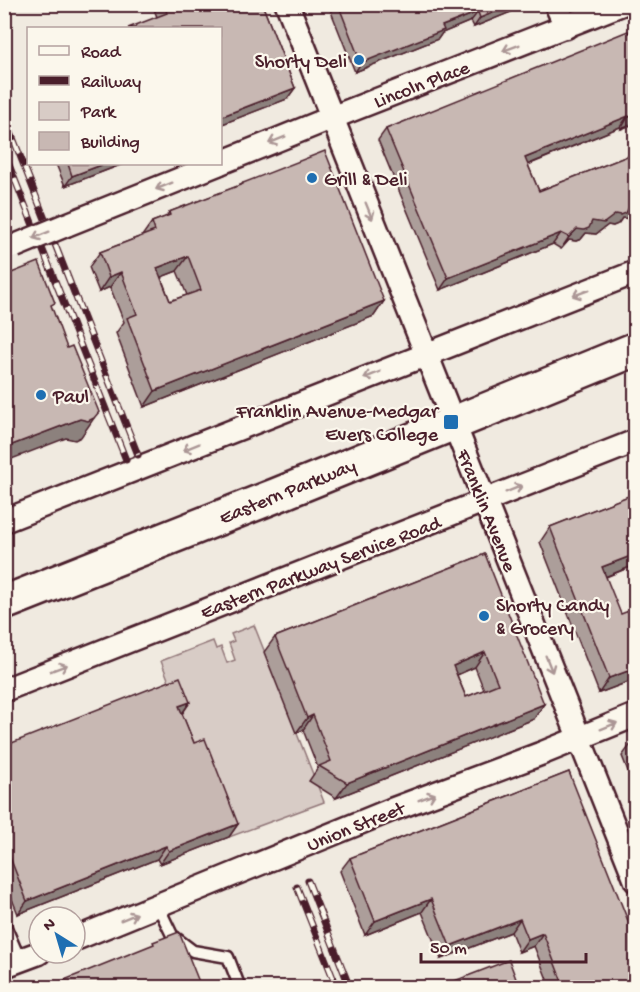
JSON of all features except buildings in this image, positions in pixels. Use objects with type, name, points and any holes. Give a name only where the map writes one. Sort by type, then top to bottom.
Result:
[{"type":"main road","name":"Eastern Parkway","points":[[4,603],[636,349]]},
{"type":"street","name":"Franklin Avenue","points":[[287,4],[636,881]]},
{"type":"street","points":[[556,4],[566,27]]},
{"type":"street","name":"Lincoln Place","points":[[222,162],[622,4]]},
{"type":"street","name":"Lincoln Place","points":[[10,248],[214,165]]},
{"type":"street","points":[[4,520],[636,272]]},
{"type":"street","name":"Eastern Parkway Service Road","points":[[4,690],[636,441]]},
{"type":"street","name":"Union Street","points":[[87,934],[391,810],[636,715]]},
{"type":"lane","points":[[158,906],[172,935],[193,951],[228,957],[240,987]]},
{"type":"lane","points":[[4,923],[21,960]]},
{"type":"green space","points":[[254,625],[324,802],[229,837],[161,661],[213,641],[216,649],[221,647],[227,663],[235,660],[229,643],[234,641],[231,634]]},
{"type":"railway","points":[[4,115],[138,455]]},
{"type":"railway","points":[[4,152],[126,460]]},
{"type":"railway","points":[[308,881],[350,988]]},
{"type":"railway","points":[[297,887],[337,988]]},
{"type":"place","name":"Shorty Deli","points":[[359,60]]},
{"type":"place","name":"Grill & Deli","points":[[312,178]]},
{"type":"place","name":"Paul","points":[[41,395]]},
{"type":"place","name":"Franklin Avenue-Medgar Evers College","points":[[451,422]]},
{"type":"place","name":"Shorty Candy & Grocery","points":[[484,616]]}]
